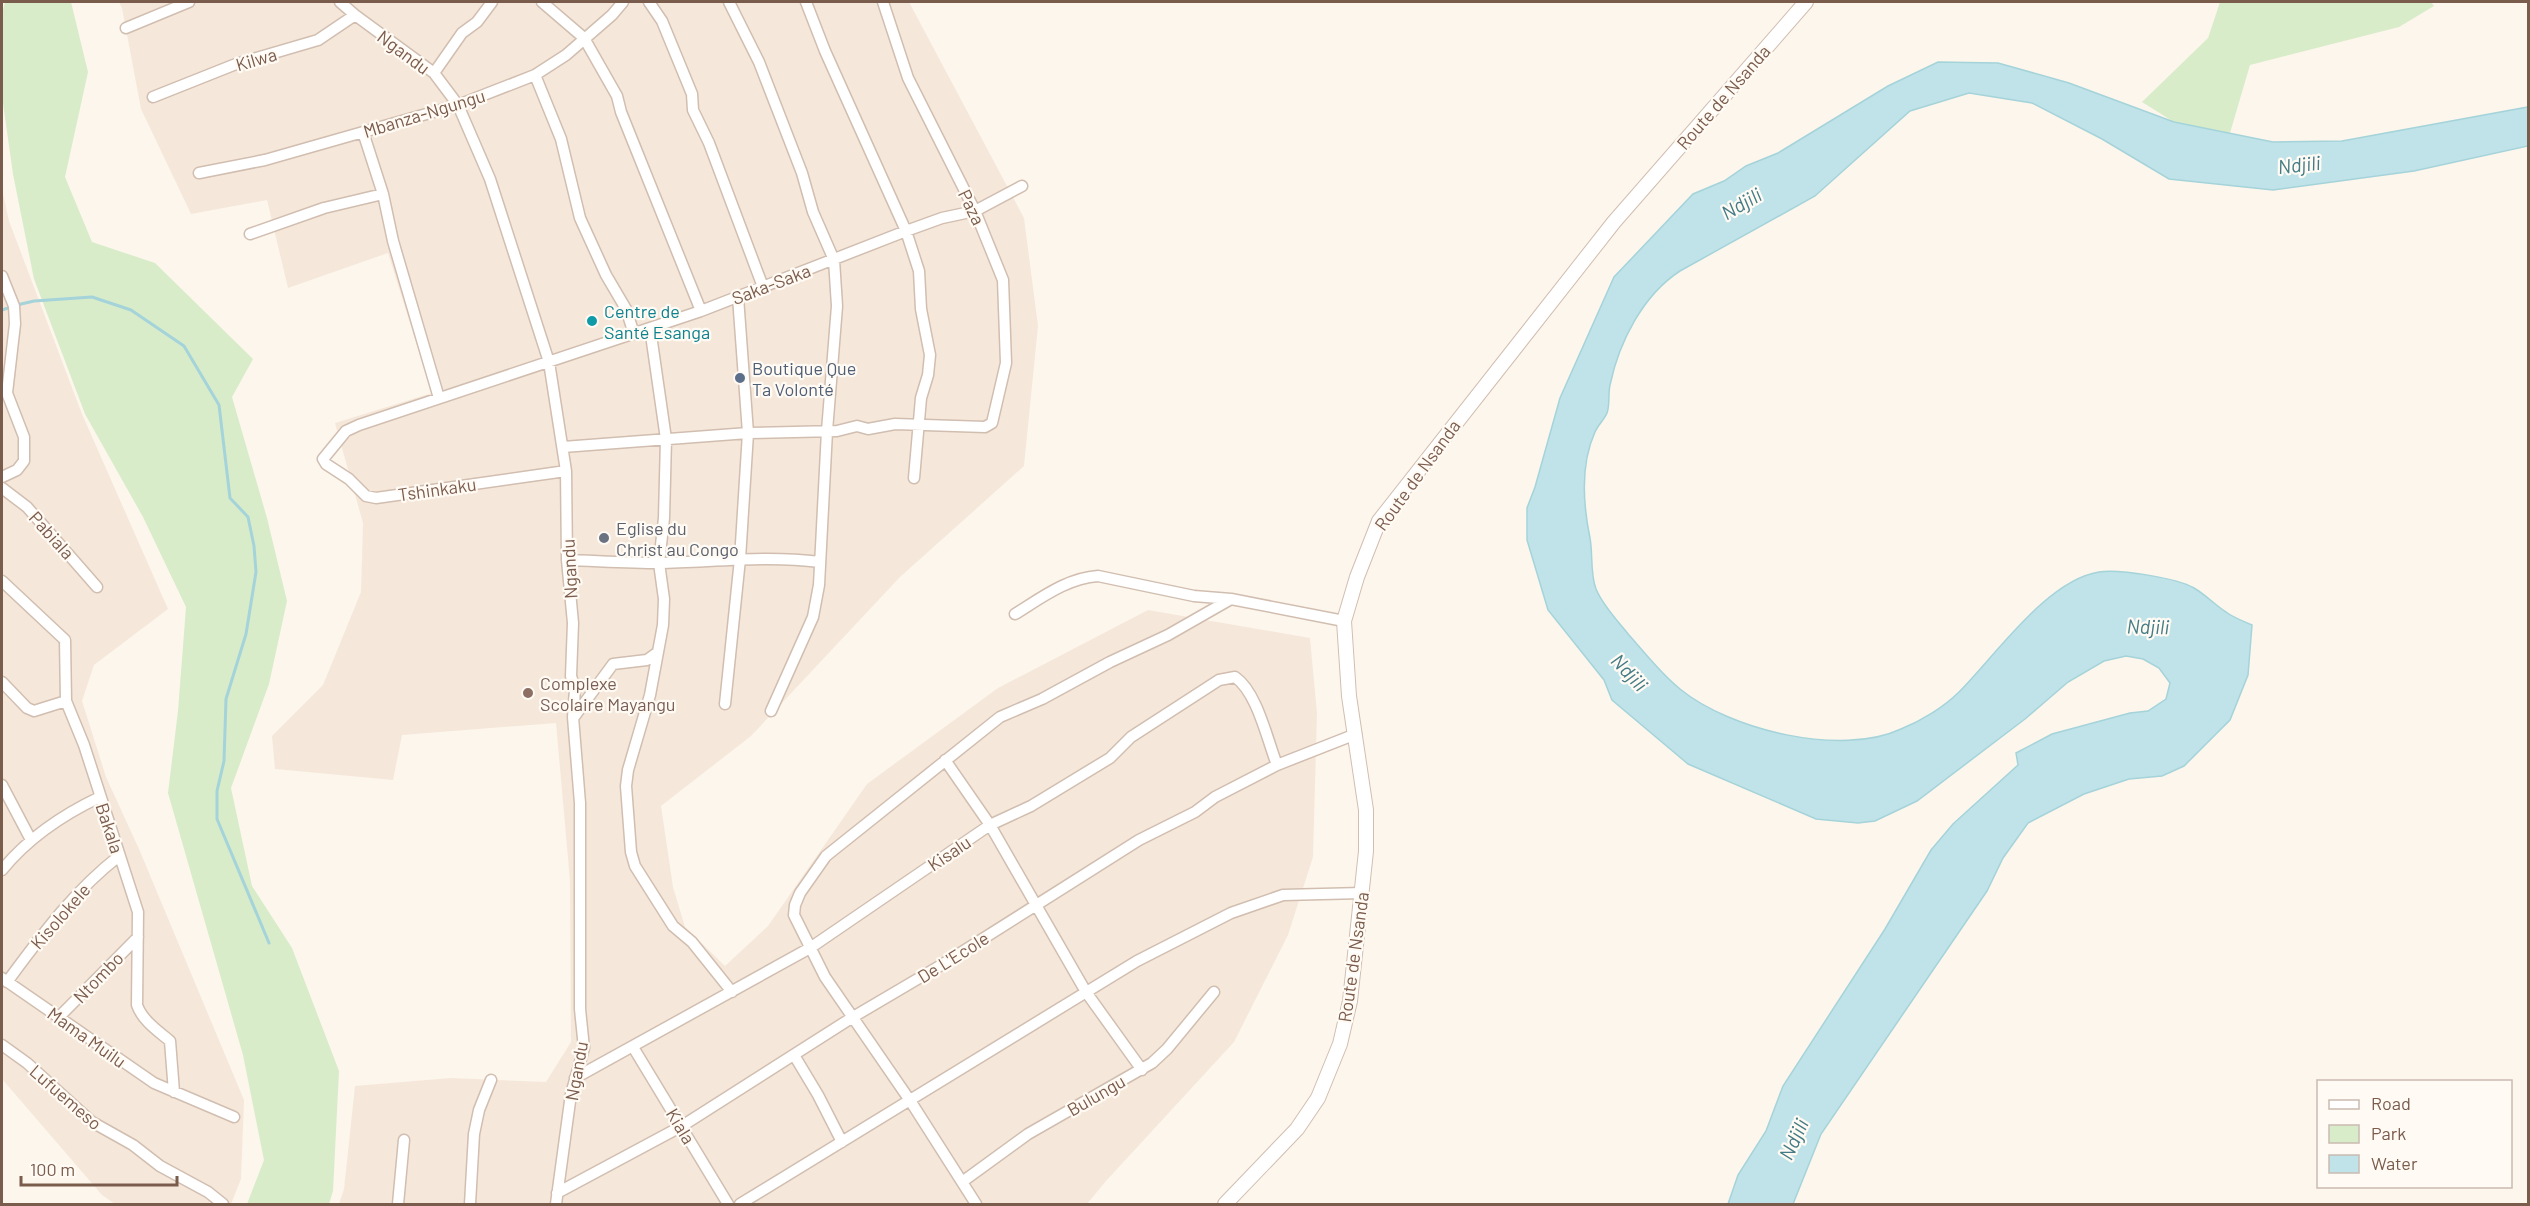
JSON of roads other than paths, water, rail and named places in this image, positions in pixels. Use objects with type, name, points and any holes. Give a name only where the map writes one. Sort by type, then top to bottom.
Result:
[{"type":"street","points":[[126,28],[189,2]]},
{"type":"street","points":[[434,74],[462,33],[477,22],[492,2]]},
{"type":"street","points":[[542,2],[584,38],[617,96],[621,112],[701,311]]},
{"type":"street","name":"Mbanza-Ngungu","points":[[200,173],[265,160],[458,105],[535,75],[566,55],[612,15],[623,2]]},
{"type":"street","points":[[649,2],[662,21],[688,83],[692,94],[693,110],[709,143],[763,287]]},
{"type":"street","points":[[729,2],[759,62],[802,173],[813,212],[834,260],[837,306],[820,562],[813,617],[771,711]]},
{"type":"street","points":[[807,2],[825,51],[906,231],[919,271],[921,309],[930,356],[928,375],[921,398],[914,478]]},
{"type":"street","name":"Paza","points":[[883,2],[908,78],[975,211],[991,247],[1004,286],[1006,363],[992,423],[985,427],[920,425]]},
{"type":"street","name":"Route de Nsanda","points":[[1225,1204],[1297,1129],[1318,1098],[1340,1044],[1350,1001],[1366,851],[1366,810],[1349,696],[1344,621],[1356,577],[1379,521],[1614,222],[1806,2]]},
{"type":"street","name":"Ngandu","points":[[345,3],[355,15],[434,74],[458,105],[490,179],[549,362],[566,471],[567,560],[573,623],[572,676],[575,689],[573,717],[580,803],[580,1009],[584,1048],[575,1078],[556,1199]]},
{"type":"street","name":"Kilwa","points":[[153,97],[236,64],[318,40],[355,15]]},
{"type":"street","points":[[535,75],[561,140],[580,218],[606,275],[626,309],[634,334]]},
{"type":"street","points":[[363,132],[383,194],[393,241],[439,398]]},
{"type":"street","name":"Saka-Saka","points":[[323,459],[346,432],[359,425],[701,311],[906,231],[942,218],[975,211],[1022,186]]},
{"type":"street","points":[[250,234],[324,208],[383,194]]},
{"type":"street","points":[[2,276],[14,306],[7,393],[24,436],[24,461],[17,470],[2,477]]},
{"type":"street","points":[[725,704],[740,559],[748,433],[738,297]]},
{"type":"street","points":[[650,328],[666,439],[664,518],[659,563],[664,599],[663,625],[650,695],[628,770],[626,786],[631,852],[635,866],[673,926],[692,942],[732,992]]},
{"type":"street","points":[[563,447],[748,433],[827,431],[857,426],[868,429],[895,424],[920,425]]},
{"type":"street","name":"Tshinkaku","points":[[323,459],[326,464],[349,479],[366,496],[376,498],[566,471]]},
{"type":"street","name":"Pabiala","points":[[2,488],[27,507],[63,545],[97,587]]},
{"type":"street","points":[[567,560],[659,563],[797,559],[820,562]]},
{"type":"street","points":[[1015,614],[1069,582],[1083,577],[1098,576],[1194,596],[1231,599],[1344,621]]},
{"type":"street","name":"Bakala","points":[[2,581],[65,640],[66,701],[84,745],[138,912],[137,1005],[139,1012],[147,1021],[170,1041],[174,1092]]},
{"type":"street","points":[[976,1204],[911,1102],[825,977],[794,915],[800,893],[826,856],[1000,717],[1042,699],[1110,662],[1168,635],[1231,599]]},
{"type":"street","points":[[573,717],[613,664],[647,660],[658,652]]},
{"type":"street","name":"Kisalu","points":[[575,1078],[810,948],[990,825],[1031,806],[1110,758],[1131,737],[1225,678],[1235,677],[1244,683],[1277,765]]},
{"type":"street","points":[[2,682],[27,708],[34,711],[66,701]]},
{"type":"street","name":"De L'Ecole","points":[[556,1199],[682,1126],[1139,840],[1195,812],[1215,797],[1277,765],[1356,734]]},
{"type":"street","points":[[945,760],[990,825],[1086,992],[1142,1071]]},
{"type":"street","points":[[2,785],[31,840]]},
{"type":"street","points":[[3,864],[53,822],[100,797]]},
{"type":"street","name":"Kisolokele","points":[[4,980],[55,917],[100,871],[119,856]]},
{"type":"street","points":[[740,1204],[911,1102],[1137,961],[1231,913],[1283,895],[1362,893]]},
{"type":"street","name":"Ntombo","points":[[59,1017],[138,937]]},
{"type":"street","name":"Mama Muilu","points":[[4,980],[154,1083],[234,1117]]},
{"type":"street","name":"Bulungu","points":[[962,1182],[1028,1134],[1121,1079],[1142,1071],[1167,1049],[1214,992]]},
{"type":"street","name":"Lufuemeso","points":[[2,1046],[27,1064],[98,1127],[133,1145],[160,1166],[208,1192],[223,1204]]},
{"type":"street","name":"Kiala","points":[[633,1047],[728,1204]]},
{"type":"street","points":[[794,1055],[842,1142]]},
{"type":"street","points":[[470,1204],[474,1134],[479,1110],[491,1080]]},
{"type":"street","points":[[398,1204],[404,1140]]},
{"type":"water","name":"Ndjili","points":[[1938,62],[1998,63],[2069,83],[2174,122],[2273,142],[2342,141],[2528,107],[2528,146],[2414,171],[2273,190],[2169,179],[2102,139],[2032,103],[1969,93],[1910,111],[1815,196],[1680,271],[1667,281],[1644,306],[1626,336],[1620,352],[1610,385],[1607,413],[1595,432],[1587,458],[1584,485],[1593,577],[1596,589],[1603,601],[1629,635],[1666,677],[1701,704],[1756,727],[1787,735],[1818,739],[1848,740],[1876,737],[1901,729],[1932,713],[1953,698],[2041,604],[2060,589],[2080,578],[2099,572],[2134,573],[2186,584],[2229,614],[2252,625],[2248,675],[2230,720],[2184,766],[2162,776],[2129,779],[2084,794],[2028,823],[2003,858],[1987,891],[1821,1134],[1793,1204],[1728,1204],[1738,1175],[1766,1131],[1783,1086],[1885,929],[1931,850],[1953,824],[2018,765],[2016,753],[2052,734],[2130,713],[2148,711],[2166,699],[2170,683],[2159,668],[2143,659],[2126,656],[2104,661],[2068,682],[2025,719],[1917,801],[1875,821],[1858,823],[1816,819],[1688,764],[1612,700],[1604,680],[1548,610],[1527,540],[1527,508],[1560,398],[1614,277],[1693,194],[1724,181],[1746,166],[1778,153],[1888,86]]},
{"type":"waterway","points":[[17,305],[34,301],[92,297],[131,310],[184,346],[219,405],[230,498],[248,517],[256,572],[246,634],[226,699],[224,761],[217,791],[217,819],[269,943]]},
{"type":"waterway","points":[[2,310],[11,307]]},
{"type":"place","name":"Centre de Santé Esanga","points":[[592,321]]},
{"type":"place","name":"Boutique Que Ta Volonté","points":[[740,378]]},
{"type":"place","name":"Eglise du Christ au Congo","points":[[604,538]]},
{"type":"place","name":"Complexe Scolaire Mayangu","points":[[528,693]]}]
